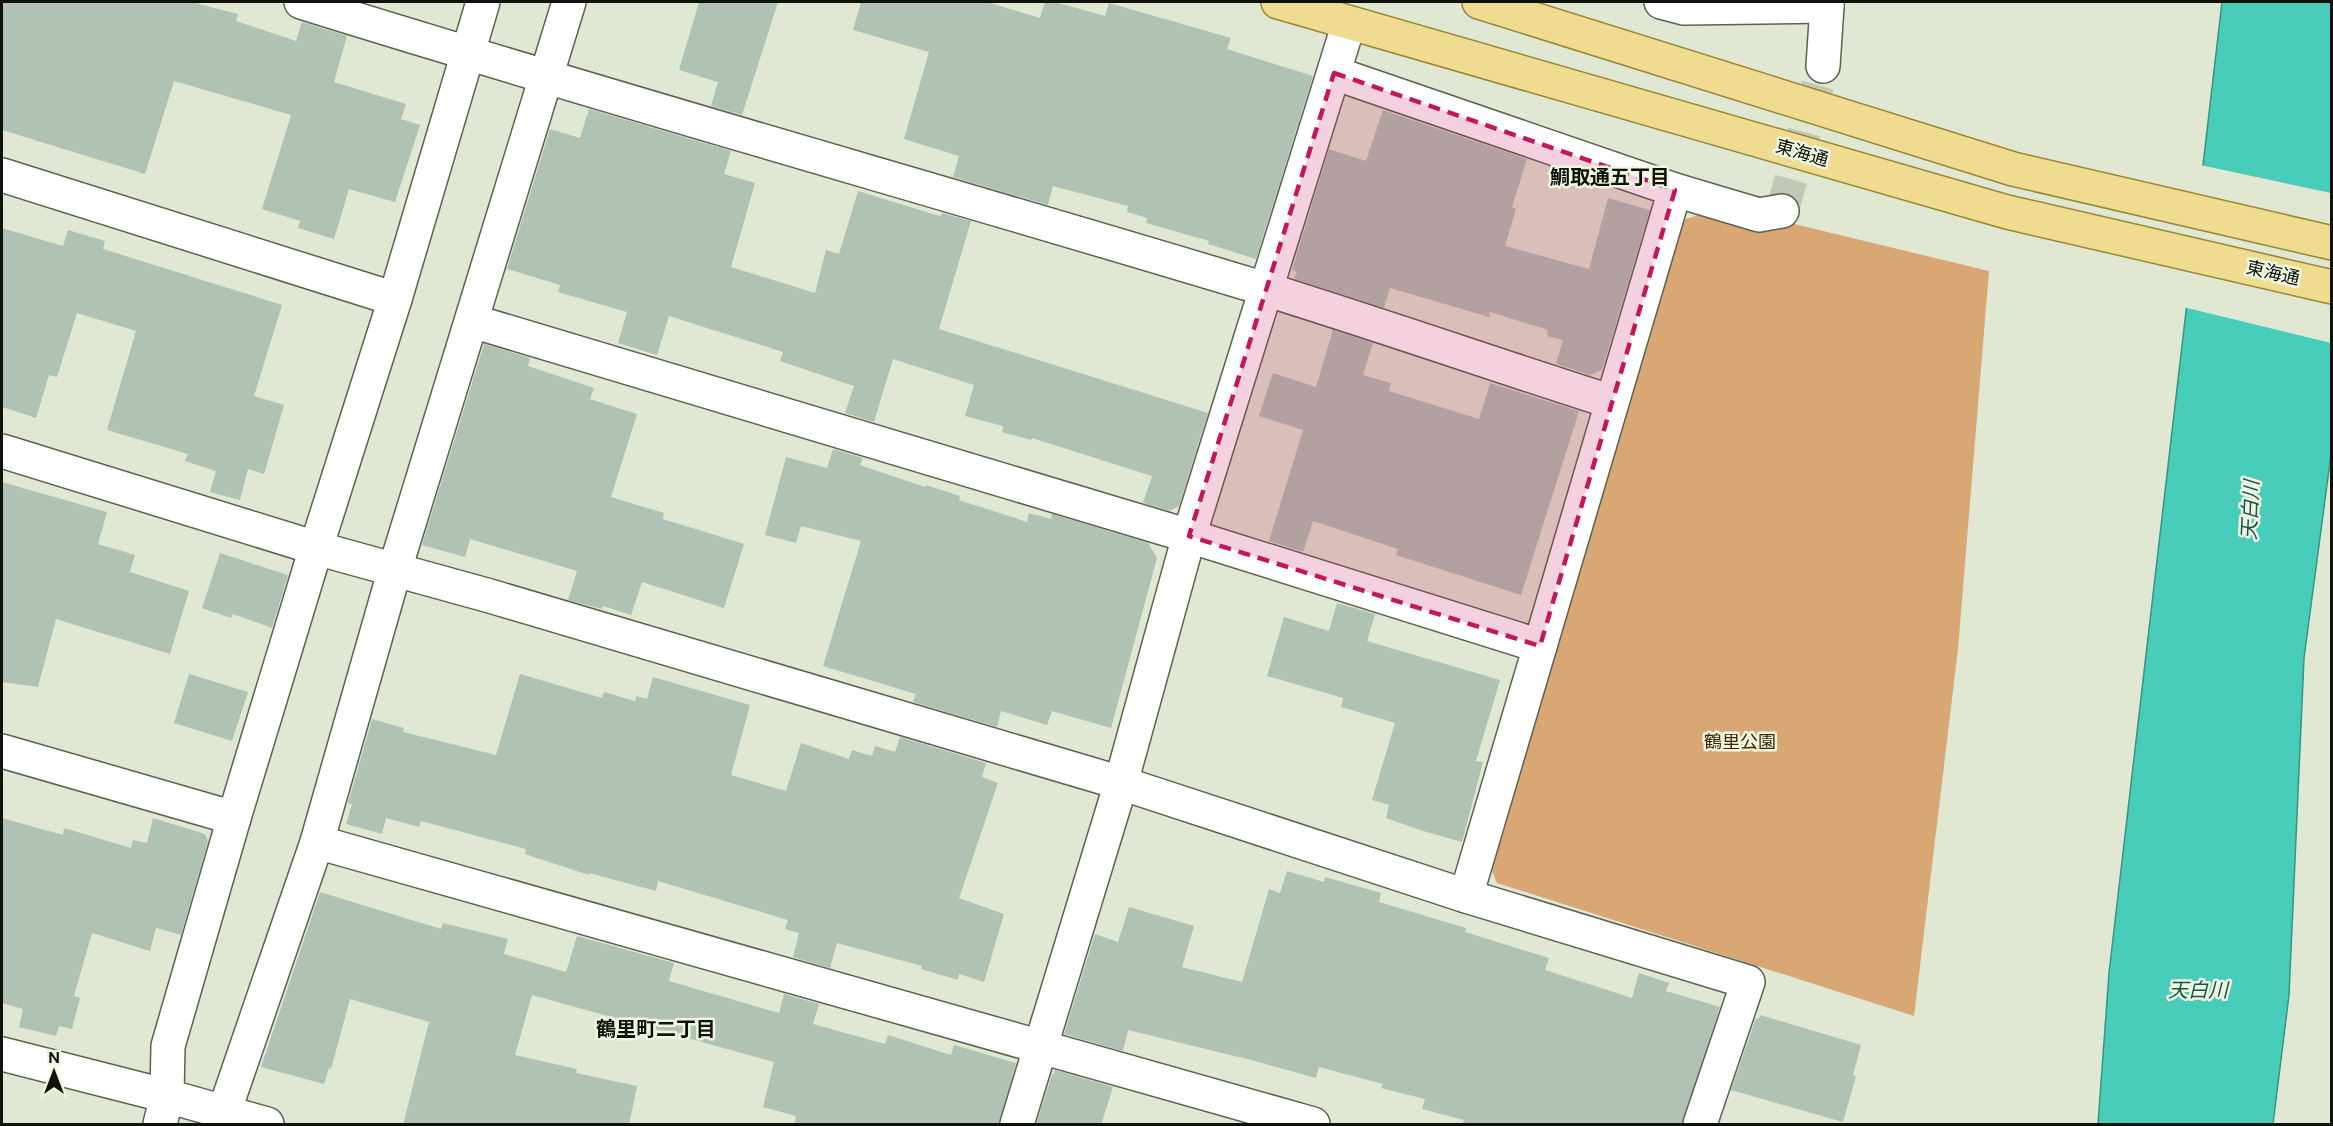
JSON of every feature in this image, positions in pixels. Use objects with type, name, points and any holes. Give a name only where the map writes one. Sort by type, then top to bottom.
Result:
[{"type":"main road","name":"東海通","points":[[1278,2],[2022,215],[2331,286]]},
{"type":"main road","points":[[1479,2],[2013,169],[2331,243]]},
{"type":"street","points":[[301,2],[467,54],[546,75],[810,156],[1266,290],[1612,402]]},
{"type":"street","points":[[164,1110],[168,1046],[234,818],[395,299],[483,2]]},
{"type":"street","points":[[221,1119],[318,842],[395,570],[569,2]]},
{"type":"street","points":[[1661,2],[1684,8],[1827,4],[1823,66]]},
{"type":"street","points":[[1017,1125],[1121,783],[1189,536],[1349,23]]},
{"type":"street","points":[[1334,73],[1675,190],[1759,214],[1782,211]]},
{"type":"street","points":[[2,175],[395,299]]},
{"type":"street","points":[[1466,896],[1675,190]]},
{"type":"street","points":[[472,321],[1189,536],[1540,646]]},
{"type":"street","points":[[2,451],[316,548],[490,596],[1121,783],[1466,896],[1748,982],[1700,1125]]},
{"type":"street","points":[[2,752],[234,818]]},
{"type":"street","points":[[318,842],[1314,1125]]},
{"type":"street","points":[[2,1054],[164,1110],[267,1125]]},
{"type":"highlighted area","points":[[1334,73],[1675,190],[1540,646],[1189,536]]},
{"type":"green space","name":"鶴里公園","points":[[1699,215],[1755,229],[1790,223],[1989,271],[1958,649],[1914,1016],[1497,883],[1489,864],[1679,221]]},
{"type":"water","name":"天白川","points":[[2222,2],[2331,2],[2332,447],[2304,658],[2289,995],[2273,1124],[2098,1124],[2109,973]]},
{"type":"pier","points":[[2200,165],[2331,193],[2331,343],[2183,307]]},
{"type":"building","points":[[2,2],[191,2],[238,14],[236,21],[296,41],[302,22],[347,36],[334,82],[406,104],[401,119],[420,125],[395,202],[349,189],[334,239],[298,228],[300,221],[262,209],[291,115],[174,81],[145,174],[2,130]]},
{"type":"building","points":[[699,2],[778,2],[742,115],[711,106],[718,82],[679,70]]},
{"type":"building","points":[[861,2],[987,2],[1040,18],[1045,2],[1055,2],[1105,16],[1109,3],[1231,38],[1227,49],[1313,76],[1256,259],[1208,244],[1209,241],[1146,223],[1147,218],[1127,212],[1128,206],[1053,186],[1048,205],[953,177],[959,156],[904,139],[929,52],[853,30]]},
{"type":"building","points":[[589,109],[731,151],[724,174],[755,183],[731,267],[815,293],[826,250],[839,254],[858,191],[936,215],[941,216],[942,213],[971,221],[939,329],[1208,413],[1179,506],[1170,511],[1143,503],[1152,476],[1032,438],[1031,440],[1002,432],[1003,426],[965,416],[974,385],[893,359],[874,422],[845,413],[854,386],[780,361],[783,352],[669,316],[657,355],[618,343],[627,312],[558,292],[560,285],[507,269],[550,129],[580,138]]},
{"type":"building","points":[[1383,110],[1527,159],[1512,207],[1516,209],[1505,246],[1589,269],[1608,198],[1650,210],[1602,370],[1590,375],[1556,364],[1563,340],[1547,336],[1548,330],[1490,312],[1489,317],[1390,288],[1384,308],[1294,279],[1297,272],[1292,270],[1329,149],[1366,161]]},
{"type":"building","points":[[2,228],[63,246],[68,230],[105,241],[103,249],[282,305],[254,396],[284,405],[264,474],[248,469],[240,500],[210,492],[216,471],[185,461],[188,454],[107,430],[136,331],[77,313],[57,377],[49,375],[36,418],[2,407]]},
{"type":"building","points":[[1333,330],[1373,343],[1363,375],[1391,383],[1389,391],[1479,419],[1490,383],[1579,411],[1521,595],[1396,555],[1398,549],[1313,521],[1303,552],[1269,541],[1303,430],[1259,416],[1273,373],[1316,387]]},
{"type":"building","points":[[484,344],[530,358],[528,366],[594,388],[590,399],[637,414],[611,497],[664,513],[663,519],[744,544],[724,608],[642,582],[631,615],[603,606],[602,609],[568,600],[577,571],[470,539],[465,557],[422,545]]},
{"type":"building","points":[[833,449],[863,458],[860,465],[960,496],[959,500],[1027,522],[1029,513],[1051,519],[1052,514],[1148,543],[1157,558],[1111,728],[1052,711],[1047,725],[1001,711],[997,727],[913,702],[916,694],[823,666],[861,541],[801,526],[796,543],[765,535],[786,457],[827,468]]},
{"type":"building","points":[[2,482],[107,512],[98,544],[135,555],[130,572],[189,591],[170,654],[56,619],[38,687],[2,682]]},
{"type":"building","points":[[220,553],[288,575],[272,628],[233,614],[231,618],[202,608]]},
{"type":"building","points":[[1337,603],[1375,614],[1367,641],[1500,680],[1476,761],[1483,762],[1462,842],[1386,818],[1389,805],[1372,800],[1395,723],[1341,707],[1343,698],[1267,676],[1284,617],[1329,631]]},
{"type":"building","points":[[189,674],[248,692],[232,741],[174,723]]},
{"type":"building","points":[[520,674],[602,698],[604,692],[635,701],[636,696],[647,699],[653,677],[750,705],[731,775],[786,791],[801,743],[849,759],[852,750],[872,756],[875,746],[895,752],[900,737],[986,763],[982,777],[998,783],[959,898],[1004,914],[984,982],[959,974],[958,980],[921,969],[922,966],[837,943],[830,968],[793,957],[799,933],[785,929],[788,920],[658,881],[656,891],[589,873],[589,875],[525,854],[526,849],[421,821],[419,827],[386,818],[382,834],[346,824],[352,804],[348,803],[372,719],[404,728],[403,732],[496,755]]},
{"type":"building","points":[[2,818],[63,835],[64,828],[131,848],[133,840],[147,843],[153,818],[205,834],[208,841],[181,935],[156,928],[150,951],[92,933],[74,996],[80,998],[72,1029],[59,1026],[56,1036],[19,1027],[23,1009],[2,1003]]},
{"type":"building","points":[[1287,871],[1324,882],[1325,877],[1381,893],[1379,902],[1466,928],[1465,932],[1549,958],[1545,970],[1632,998],[1639,973],[1669,983],[1666,991],[1720,1007],[1682,1125],[1462,1125],[1464,1120],[1422,1109],[1425,1099],[1381,1088],[1383,1084],[1319,1067],[1316,1078],[1128,1030],[1123,1051],[1064,1034],[1095,934],[1118,942],[1129,907],[1194,926],[1182,967],[1242,982],[1269,889],[1280,893]]},
{"type":"building","points":[[320,892],[441,929],[443,923],[508,939],[504,954],[566,972],[577,936],[674,963],[669,981],[779,1013],[784,994],[819,1004],[813,1024],[885,1044],[888,1035],[951,1055],[954,1045],[1016,1063],[999,1125],[794,1125],[796,1116],[763,1107],[774,1062],[532,995],[515,1055],[577,1069],[576,1073],[637,1086],[629,1125],[403,1125],[429,1022],[350,999],[331,1069],[329,1068],[324,1084],[261,1067]]},
{"type":"building","points":[[1760,1015],[1861,1045],[1853,1075],[1856,1076],[1843,1122],[1731,1090],[1756,1018],[1759,1019]]},
{"type":"building","points":[[1055,1070],[1113,1087],[1101,1125],[1036,1125]]},
{"type":"tunnel","points":[[1782,211],[1823,66]]},
{"type":"district","name":"鯛取通五丁目","points":[[1610,177]]},
{"type":"district","name":"鶴里町二丁目","points":[[656,1029]]}]
